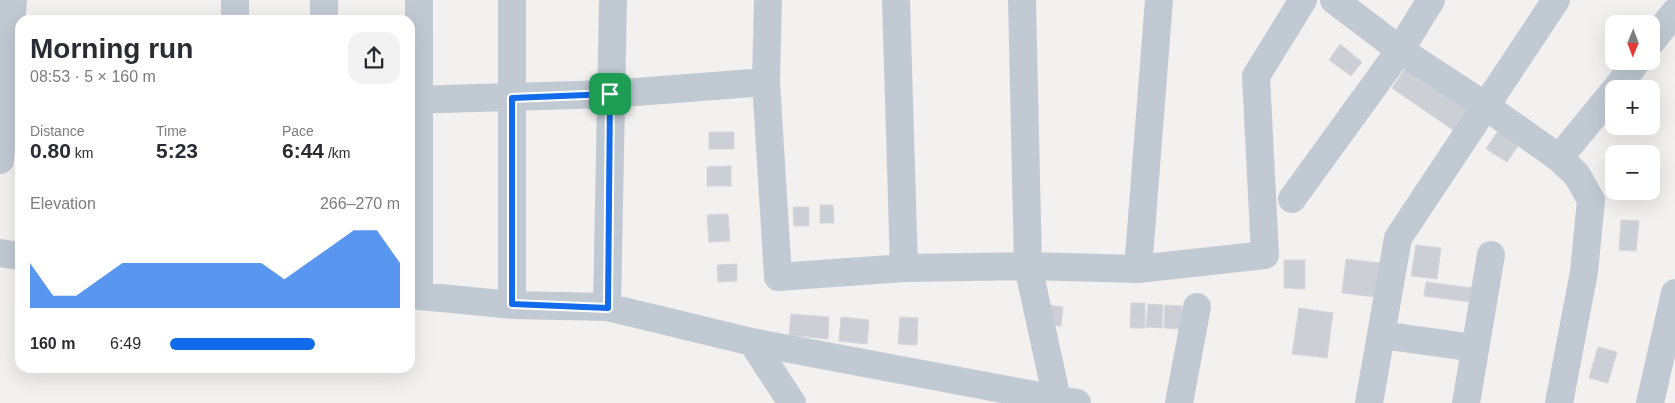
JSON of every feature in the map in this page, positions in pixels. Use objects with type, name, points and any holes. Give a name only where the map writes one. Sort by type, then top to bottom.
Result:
[{"type":"street","points":[[0,160],[13,0]]},
{"type":"street","points":[[235,0],[235,15]]},
{"type":"street","points":[[324,0],[324,15]]},
{"type":"street","points":[[415,79],[419,0]]},
{"type":"street","points":[[512,0],[512,304]]},
{"type":"street","points":[[608,308],[613,0]]},
{"type":"street","points":[[768,0],[766,82],[778,277],[904,268],[1028,266],[1138,269],[1266,255],[1256,76],[1303,0]]},
{"type":"street","points":[[896,0],[904,268]]},
{"type":"street","points":[[415,296],[512,304],[608,308],[752,342],[1064,402],[1028,266],[1022,0]]},
{"type":"street","points":[[1138,269],[1159,0]]},
{"type":"street","points":[[1334,0],[1400,50],[1484,105],[1559,158],[1577,175],[1591,200],[1584,272],[1560,403]]},
{"type":"street","points":[[1292,199],[1400,50],[1431,0]]},
{"type":"street","points":[[1369,403],[1398,238],[1484,105],[1556,0]]},
{"type":"street","points":[[1660,31],[1675,12]]},
{"type":"street","points":[[1623,80],[1630,70]]},
{"type":"street","points":[[415,99],[610,94],[766,82]]},
{"type":"street","points":[[1559,158],[1605,102]]},
{"type":"street","points":[[0,253],[15,255]]},
{"type":"street","points":[[1466,403],[1491,255]]},
{"type":"street","points":[[1650,403],[1675,293]]},
{"type":"street","points":[[1179,403],[1197,307]]},
{"type":"street","points":[[1381,335],[1474,348]]},
{"type":"street","points":[[752,342],[792,403]]},
{"type":"building","points":[[1340,44],[1362,62],[1351,76],[1329,60]]},
{"type":"building","points":[[1408,64],[1470,106],[1453,130],[1392,88]]},
{"type":"building","points":[[1503,123],[1524,137],[1507,162],[1486,149]]},
{"type":"building","points":[[709,132],[734,132],[734,149],[709,149]]},
{"type":"building","points":[[731,166],[731,186],[707,186],[707,167]]},
{"type":"building","points":[[820,205],[833,205],[834,223],[820,223]]},
{"type":"building","points":[[793,207],[809,207],[809,226],[794,226]]},
{"type":"building","points":[[728,214],[730,241],[709,242],[707,215]]},
{"type":"building","points":[[1621,220],[1639,221],[1636,251],[1619,250]]},
{"type":"building","points":[[1416,245],[1441,248],[1437,279],[1411,276]]},
{"type":"building","points":[[1346,259],[1380,263],[1375,297],[1342,293]]},
{"type":"building","points":[[1284,260],[1305,260],[1305,289],[1284,288]]},
{"type":"building","points":[[737,264],[737,281],[718,282],[717,265]]},
{"type":"building","points":[[1426,282],[1472,288],[1470,302],[1424,296]]},
{"type":"building","points":[[1131,303],[1145,303],[1145,328],[1130,328]]},
{"type":"building","points":[[1148,304],[1163,305],[1162,328],[1146,327]]},
{"type":"building","points":[[1047,305],[1063,307],[1061,326],[1045,325]]},
{"type":"building","points":[[1165,305],[1182,306],[1181,329],[1164,328]]},
{"type":"building","points":[[1299,308],[1333,313],[1327,358],[1292,354]]},
{"type":"building","points":[[791,314],[829,317],[828,339],[789,335]]},
{"type":"building","points":[[841,317],[869,320],[867,344],[839,341]]},
{"type":"building","points":[[900,317],[918,318],[917,345],[898,344]]},
{"type":"building","points":[[1598,347],[1617,352],[1608,383],[1589,378]]},
{"type":"route","points":[[610,94],[608,308],[512,304],[512,98],[610,94]]}]
